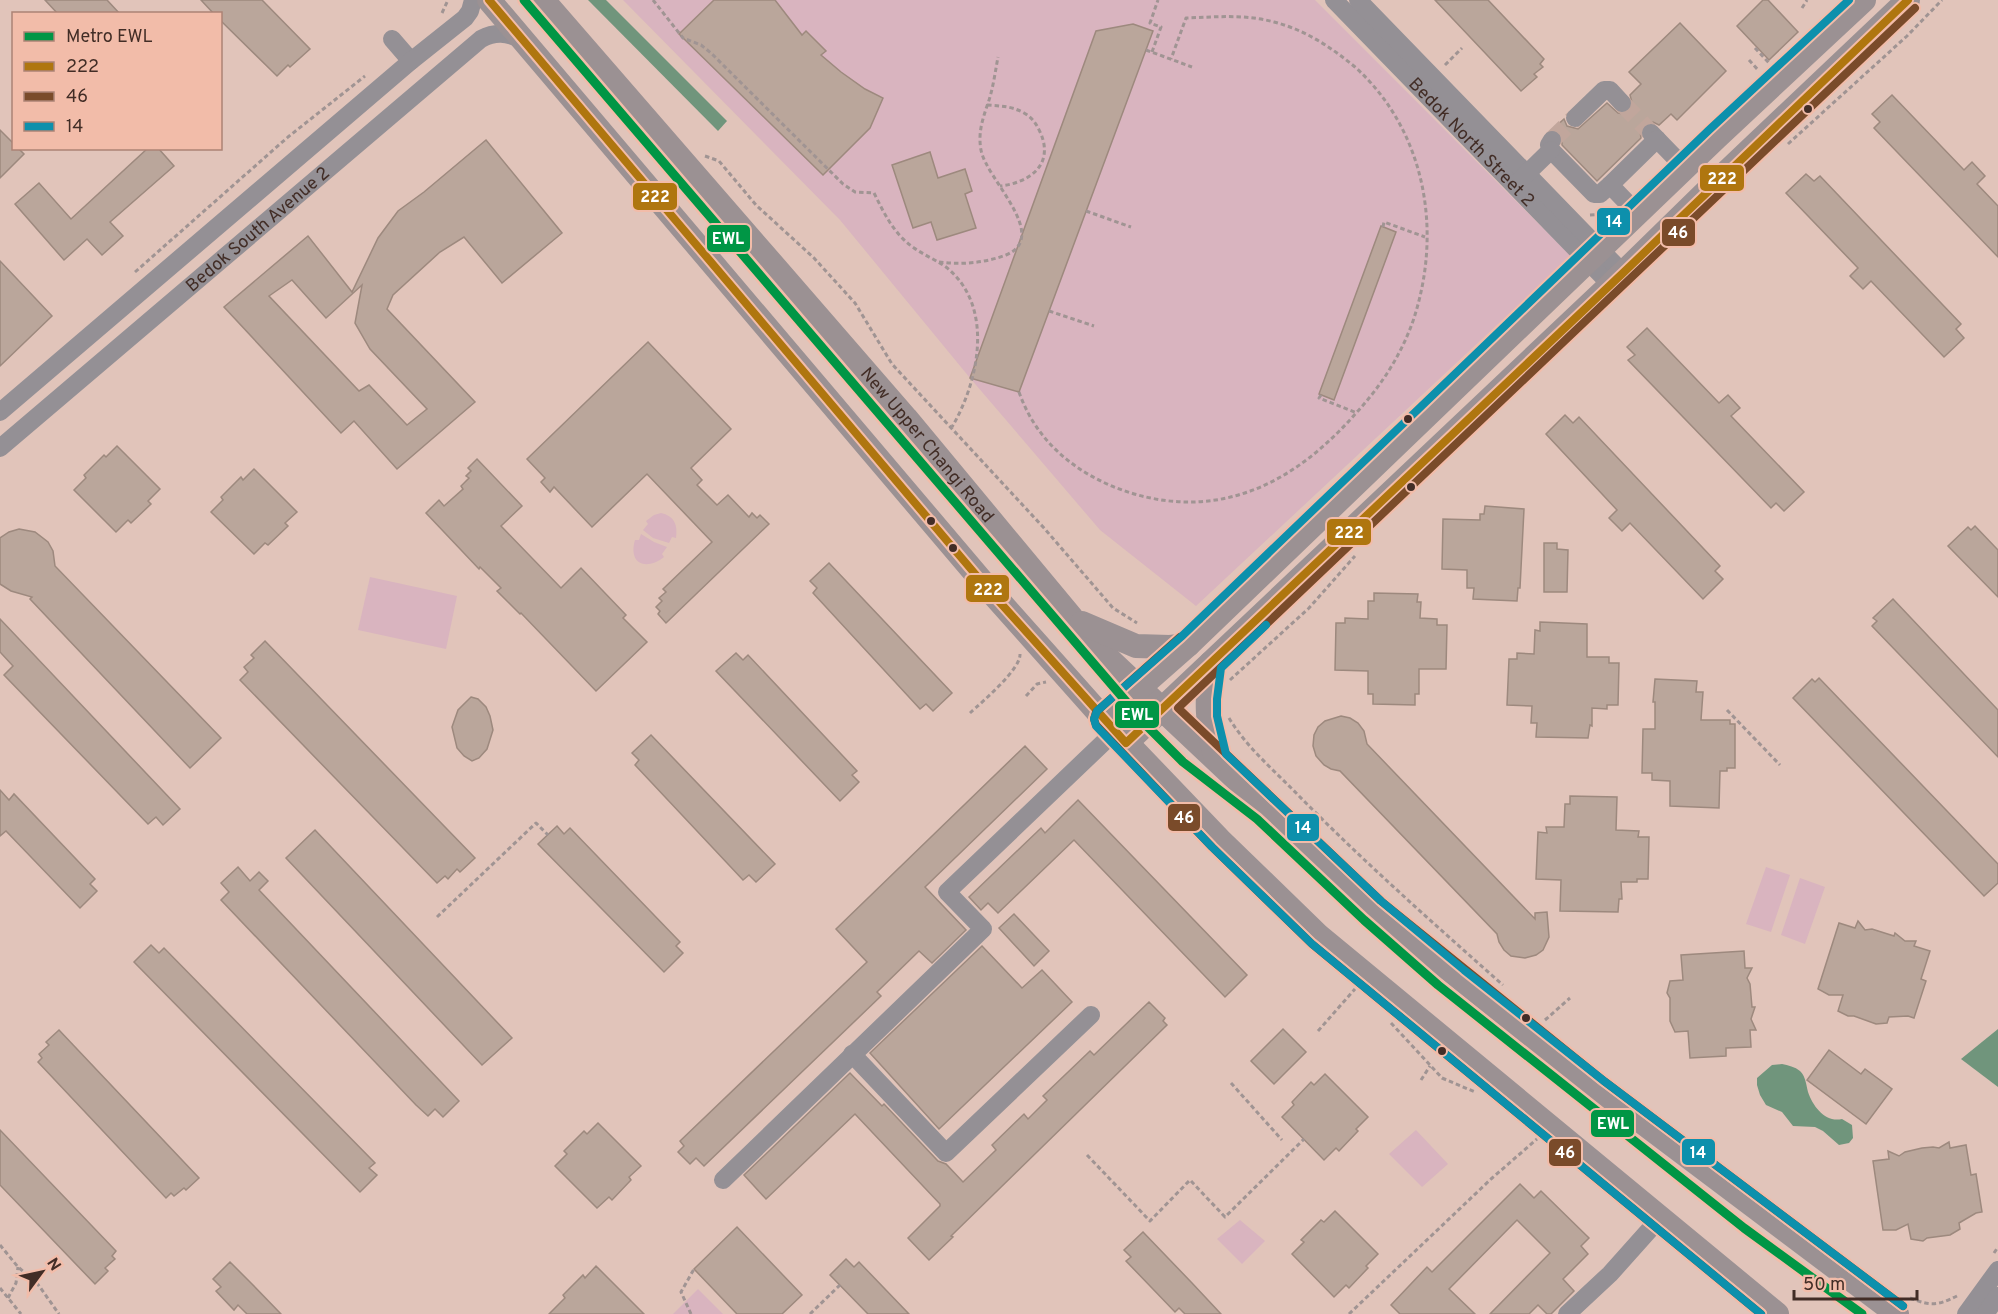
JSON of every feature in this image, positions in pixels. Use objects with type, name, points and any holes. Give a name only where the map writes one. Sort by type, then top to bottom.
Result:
[{"type":"main road","points":[[489,0],[1111,735],[1319,936],[1777,1314]]},
{"type":"main road","name":"New Upper Changi Road","points":[[543,0],[906,418],[1072,618],[1139,687],[1374,909],[1457,978],[1598,1089],[1903,1306]]},
{"type":"main road","points":[[1111,735],[1139,687],[1188,645],[1685,168],[1864,0]]},
{"type":"main road","points":[[1111,735],[1163,708],[1908,0]]},
{"type":"main road","points":[[1072,618],[1136,646],[1170,648],[1188,645]]},
{"type":"main road","points":[[1211,663],[1207,708],[1208,729],[1216,759]]},
{"type":"street","name":"Bedok South Avenue 2","points":[[0,412],[411,61],[465,18],[473,0]]},
{"type":"street","name":"Bedok North Street 2","points":[[1334,0],[1520,179],[1617,279]]},
{"type":"street","name":"Bedok North Street 2","points":[[1358,0],[1520,179]]},
{"type":"street","name":"Bedok South Avenue 2","points":[[0,448],[481,39],[496,33],[521,39]]},
{"type":"street","points":[[392,39],[411,61]]},
{"type":"street","points":[[1575,118],[1603,90],[1610,90],[1622,103]]},
{"type":"street","points":[[1520,179],[1551,145],[1594,194],[1600,194],[1654,136],[1685,168]]},
{"type":"street","points":[[1610,185],[1638,214]]},
{"type":"street","points":[[723,1180],[982,929],[947,892],[1111,735]]},
{"type":"street","points":[[852,1054],[946,1153],[1091,1015]]},
{"type":"street","points":[[1567,1314],[1610,1274],[1660,1218]]},
{"type":"street","points":[[1966,1314],[1995,1263]]},
{"type":"path","points":[[440,15],[448,0]]},
{"type":"path","points":[[653,0],[683,38],[701,45],[711,53],[843,184],[855,192],[874,193],[884,214],[897,232],[952,274],[966,291],[976,324],[978,346],[975,368],[957,419],[951,428]]},
{"type":"path","points":[[1152,52],[1161,27],[1150,22],[1158,0]]},
{"type":"path","points":[[1802,8],[1807,0]]},
{"type":"path","points":[[1817,118],[1907,36],[1942,0]]},
{"type":"path","points":[[1019,392],[1027,414],[1041,434],[1075,466],[1096,479],[1123,490],[1176,502],[1223,499],[1257,489],[1278,479],[1326,445],[1357,412],[1387,372],[1406,338],[1416,311],[1422,284],[1425,210],[1420,175],[1413,150],[1388,103],[1370,83],[1332,49],[1303,32],[1272,21],[1235,16],[1186,18],[1171,59]]},
{"type":"path","points":[[1445,65],[1462,48]]},
{"type":"path","points":[[1755,48],[1771,65]]},
{"type":"path","points":[[1146,50],[1192,67]]},
{"type":"path","points":[[937,262],[990,260],[1016,250],[1023,239],[1023,228],[1018,215],[984,162],[981,150],[981,124],[998,57]]},
{"type":"path","points":[[1749,60],[1762,74]]},
{"type":"path","points":[[132,274],[288,137],[372,70]]},
{"type":"path","points":[[987,105],[1006,106],[1025,114],[1036,124],[1046,147],[1044,159],[1038,170],[1027,178],[999,186]]},
{"type":"path","points":[[698,154],[719,161],[756,205],[814,258],[855,303],[892,364],[1044,528],[1113,608],[1145,627]]},
{"type":"path","points":[[1086,211],[1131,227]]},
{"type":"path","points":[[1383,226],[1384,222],[1425,237]]},
{"type":"path","points":[[1049,311],[1094,326]]},
{"type":"path","points":[[1321,395],[1319,399],[1357,412]]},
{"type":"path","points":[[1228,682],[1309,608]]},
{"type":"path","points":[[970,713],[1014,669],[1020,659],[1020,652]]},
{"type":"path","points":[[1727,710],[1780,765]]},
{"type":"path","points":[[1227,713],[1234,727],[1250,745],[1338,835],[1402,896],[1508,989]]},
{"type":"path","points":[[437,917],[536,823],[548,835]]},
{"type":"path","points":[[1318,1030],[1367,976]]},
{"type":"path","points":[[1545,1020],[1570,998]]},
{"type":"path","points":[[1538,1014],[1551,1024]]},
{"type":"path","points":[[1421,1080],[1430,1066],[1442,1078],[1482,1095]]},
{"type":"path","points":[[1231,1083],[1282,1140]]},
{"type":"path","points":[[1349,1314],[1491,1179],[1539,1138]]},
{"type":"path","points":[[1087,1155],[1150,1221],[1190,1180],[1225,1217],[1304,1139]]},
{"type":"path","points":[[0,1245],[18,1267],[37,1283],[59,1314]]},
{"type":"path","points":[[1995,1263],[1998,1247]]},
{"type":"path","points":[[8,1298],[16,1283],[18,1267]]},
{"type":"path","points":[[691,1314],[681,1293],[694,1269]]},
{"type":"path","points":[[810,1314],[840,1285]]},
{"type":"path","points":[[0,1288],[21,1314]]},
{"type":"path","points":[[1903,1306],[1940,1304],[1961,1294]]},
{"type":"shaded area","points":[[588,0],[606,0],[727,121],[718,131]]},
{"type":"shaded area","points":[[623,0],[1315,0],[1571,256],[1196,606],[1100,530],[970,378],[840,220]]},
{"type":"shaded area","points":[[661,513],[669,516],[676,525],[676,538],[672,537],[669,543],[653,538],[643,530],[648,524],[646,521]]},
{"type":"shaded area","points":[[641,534],[667,547],[662,554],[664,557],[651,564],[640,563],[636,560],[633,548],[635,540],[639,540]]},
{"type":"shaded area","points":[[370,577],[457,596],[446,649],[358,630]]},
{"type":"shaded area","points":[[1766,867],[1790,875],[1771,932],[1746,924]]},
{"type":"shaded area","points":[[1800,878],[1825,887],[1805,944],[1781,935]]},
{"type":"shaded area","points":[[1998,1029],[1998,1087],[1961,1059]]},
{"type":"shaded area","points":[[1782,1064],[1794,1067],[1802,1073],[1810,1098],[1821,1113],[1831,1119],[1842,1119],[1852,1125],[1853,1138],[1849,1143],[1839,1145],[1815,1127],[1793,1126],[1782,1112],[1766,1105],[1760,1095],[1757,1078],[1772,1065]]},
{"type":"shaded area","points":[[1416,1130],[1448,1164],[1422,1187],[1389,1154]]},
{"type":"shaded area","points":[[1240,1220],[1265,1241],[1242,1264],[1217,1239]]},
{"type":"shaded area","points":[[698,1289],[723,1314],[673,1314]]},
{"type":"building","points":[[45,0],[107,0],[118,12],[56,12]]},
{"type":"building","points":[[201,0],[262,0],[310,49],[277,76],[222,22],[222,12],[212,12]]},
{"type":"building","points":[[714,0],[775,0],[802,35],[806,31],[826,51],[821,55],[865,89],[883,98],[870,128],[823,175],[679,34]]},
{"type":"building","points":[[1435,0],[1488,0],[1544,59],[1540,64],[1543,67],[1534,74],[1537,77],[1521,91]]},
{"type":"building","points":[[1763,0],[1768,0],[1798,32],[1769,60],[1737,26]]},
{"type":"building","points":[[1680,23],[1726,71],[1677,120],[1671,114],[1659,125],[1653,122],[1644,125],[1640,131],[1641,138],[1597,181],[1562,145],[1562,135],[1553,129],[1564,119],[1567,126],[1578,129],[1607,103],[1618,113],[1629,112],[1633,106],[1630,95],[1641,84],[1629,72]]},
{"type":"building","points":[[1133,24],[1153,31],[1019,392],[970,378],[1096,31]]},
{"type":"building","points":[[1892,95],[1964,170],[1972,162],[1985,176],[1977,184],[1998,206],[1998,257],[1874,128],[1880,122],[1872,114]]},
{"type":"building","points":[[0,130],[12,142],[12,150],[20,150],[24,154],[0,178]]},
{"type":"building","points":[[486,140],[562,233],[502,283],[464,237],[440,252],[393,295],[387,309],[475,402],[397,469],[354,421],[341,433],[224,307],[308,236],[352,292],[378,238],[398,211]],"holes":[[[292,280],[326,318],[362,285],[355,323],[370,349],[427,409],[407,425],[369,385],[359,391],[269,296]]]},
{"type":"building","points":[[146,150],[160,150],[174,166],[110,222],[123,236],[102,255],[87,239],[64,260],[15,204],[39,183],[71,219]]},
{"type":"building","points":[[930,152],[938,178],[965,169],[972,191],[965,194],[976,228],[937,240],[931,222],[913,228],[892,165]]},
{"type":"building","points":[[1806,174],[1814,181],[1820,176],[1961,324],[1956,329],[1964,338],[1944,357],[1871,281],[1863,289],[1850,276],[1858,268],[1786,193]]},
{"type":"building","points":[[1381,226],[1396,232],[1334,400],[1319,394]]},
{"type":"building","points":[[0,261],[52,316],[0,366]]},
{"type":"building","points":[[1647,328],[1719,403],[1728,395],[1740,408],[1731,416],[1804,492],[1784,511],[1776,503],[1771,508],[1628,360],[1635,355],[1627,347]]},
{"type":"building","points":[[648,342],[731,429],[691,468],[702,480],[697,485],[717,505],[728,495],[749,517],[752,513],[757,518],[760,515],[769,524],[666,623],[658,614],[660,611],[656,607],[662,601],[659,598],[666,592],[663,589],[712,542],[647,474],[592,527],[554,487],[550,492],[541,482],[545,478],[527,459]]},
{"type":"building","points":[[1565,415],[1573,423],[1579,417],[1720,566],[1715,571],[1723,579],[1703,599],[1630,523],[1622,531],[1609,518],[1617,510],[1546,434]]},
{"type":"building","points":[[117,446],[160,489],[148,501],[151,504],[131,523],[128,520],[116,532],[74,490],[86,478],[84,475],[104,455],[106,457]]},
{"type":"building","points":[[477,459],[522,506],[501,526],[561,588],[581,568],[626,615],[623,618],[647,642],[596,691],[497,591],[501,588],[480,567],[479,569],[426,513],[439,500],[444,506],[463,489],[461,486],[469,478],[466,476],[471,471],[468,468]]},
{"type":"building","points":[[254,469],[297,512],[285,523],[288,526],[268,545],[265,543],[254,554],[211,512],[223,500],[221,497],[241,477],[243,480]]},
{"type":"building","points":[[1485,506],[1524,509],[1520,588],[1518,588],[1517,601],[1473,599],[1474,588],[1467,588],[1467,570],[1442,569],[1443,519],[1480,520],[1480,514],[1484,514]]},
{"type":"building","points":[[1975,526],[1998,550],[1998,597],[1948,546],[1968,527],[1971,530]]},
{"type":"building","points":[[19,529],[35,532],[48,542],[53,551],[55,566],[221,738],[190,768],[30,599],[32,597],[11,591],[0,584],[0,538]]},
{"type":"building","points":[[1544,543],[1557,543],[1557,549],[1568,550],[1567,592],[1544,592]]},
{"type":"building","points":[[829,563],[952,693],[933,711],[926,704],[920,709],[813,593],[817,588],[810,581]]},
{"type":"building","points":[[1374,593],[1418,594],[1417,602],[1421,602],[1420,618],[1437,619],[1437,625],[1447,625],[1446,669],[1419,669],[1419,694],[1415,694],[1415,705],[1373,704],[1373,694],[1368,694],[1368,671],[1335,670],[1336,623],[1345,623],[1345,618],[1368,619],[1368,601],[1374,601]]},
{"type":"building","points":[[1893,599],[1998,710],[1998,757],[1872,626],[1877,621],[1873,618]]},
{"type":"building","points":[[0,619],[180,809],[163,825],[156,817],[148,824],[4,675],[13,666],[0,652]]},
{"type":"building","points":[[1540,622],[1587,624],[1587,657],[1609,657],[1609,663],[1619,663],[1618,705],[1607,705],[1607,709],[1592,708],[1592,726],[1590,725],[1588,738],[1536,737],[1537,723],[1531,723],[1532,706],[1507,705],[1509,659],[1517,659],[1517,653],[1534,654],[1535,630],[1540,631]]},
{"type":"building","points":[[265,641],[475,858],[460,872],[457,869],[448,879],[445,876],[437,883],[240,680],[248,672],[244,667],[254,658],[251,655]]},
{"type":"building","points":[[736,653],[743,660],[748,655],[857,771],[852,775],[859,782],[840,801],[716,671]]},
{"type":"building","points":[[1819,678],[1998,864],[1998,883],[1984,896],[1793,698],[1812,679],[1815,682]]},
{"type":"building","points":[[1655,679],[1697,681],[1696,692],[1703,692],[1701,720],[1730,720],[1730,724],[1735,724],[1735,768],[1720,771],[1719,808],[1670,806],[1670,781],[1652,780],[1652,773],[1642,773],[1643,729],[1655,729],[1655,702],[1653,702]]},
{"type":"building","points":[[471,697],[478,699],[486,707],[493,730],[487,749],[479,758],[472,761],[457,748],[452,727],[458,710]]},
{"type":"building","points":[[1341,716],[1358,723],[1364,731],[1367,744],[1535,919],[1535,913],[1547,912],[1549,937],[1543,950],[1525,958],[1511,956],[1504,950],[1497,934],[1340,771],[1324,765],[1316,756],[1313,746],[1314,735],[1318,727],[1325,721]]},
{"type":"building","points":[[651,735],[775,864],[756,882],[749,875],[743,880],[635,765],[639,760],[632,753]]},
{"type":"building","points":[[1025,746],[1047,769],[925,887],[966,930],[932,963],[919,951],[877,992],[881,996],[704,1166],[696,1158],[690,1164],[678,1152],[684,1146],[680,1141],[867,962],[836,929]]},
{"type":"building","points":[[0,790],[9,800],[14,794],[95,879],[90,884],[97,891],[80,908],[6,831],[0,836]]},
{"type":"building","points":[[1570,796],[1617,797],[1616,830],[1639,831],[1638,837],[1649,837],[1648,879],[1621,882],[1622,899],[1619,899],[1618,912],[1560,911],[1561,880],[1536,879],[1538,832],[1547,833],[1546,827],[1564,827],[1565,804],[1570,804]]},
{"type":"building","points":[[1078,800],[1247,975],[1225,997],[1074,840],[998,913],[988,903],[981,910],[969,897],[1041,828],[1045,833]]},
{"type":"building","points":[[557,826],[564,834],[570,828],[680,942],[676,946],[683,953],[664,972],[538,844]]},
{"type":"building","points":[[315,830],[512,1038],[482,1065],[286,858]]},
{"type":"building","points":[[238,867],[250,881],[259,872],[268,881],[259,890],[459,1101],[443,1117],[435,1109],[428,1116],[416,1105],[221,900],[229,892],[221,883]]},
{"type":"building","points":[[1014,914],[1049,951],[1034,966],[999,928]]},
{"type":"building","points":[[1858,921],[1865,930],[1872,929],[1894,936],[1895,933],[1905,941],[1916,941],[1914,946],[1930,951],[1921,979],[1926,981],[1914,1018],[1889,1017],[1887,1023],[1876,1024],[1848,1016],[1838,1011],[1843,995],[1829,995],[1818,989],[1839,923],[1855,928]]},
{"type":"building","points":[[151,945],[159,953],[164,948],[375,1163],[369,1168],[377,1175],[360,1192],[134,962]]},
{"type":"building","points":[[982,946],[1022,988],[1042,970],[1072,1002],[939,1129],[870,1053]]},
{"type":"building","points":[[1744,951],[1745,968],[1752,968],[1747,978],[1750,984],[1752,1007],[1755,1007],[1751,1019],[1756,1030],[1750,1030],[1751,1047],[1726,1048],[1726,1056],[1690,1058],[1688,1031],[1675,1032],[1670,1021],[1670,998],[1667,993],[1670,981],[1683,980],[1681,955]]},
{"type":"building","points":[[1149,1002],[1165,1018],[1163,1021],[1167,1025],[929,1260],[908,1238],[940,1204],[855,1114],[766,1199],[744,1175],[850,1073],[882,1106],[884,1104],[938,1161],[946,1164],[963,1182],[996,1150],[992,1145],[1024,1114],[1028,1119],[1047,1100],[1043,1096],[1090,1051],[1094,1055]]},
{"type":"building","points":[[1283,1029],[1306,1052],[1274,1084],[1251,1061]]},
{"type":"building","points":[[59,1030],[199,1178],[186,1190],[184,1188],[174,1196],[171,1193],[166,1198],[38,1062],[42,1058],[39,1054],[49,1045],[46,1042]]},
{"type":"building","points":[[1829,1050],[1861,1074],[1865,1069],[1892,1089],[1866,1124],[1807,1080]]},
{"type":"building","points":[[1325,1074],[1368,1117],[1339,1151],[1336,1148],[1324,1160],[1282,1117],[1294,1105],[1292,1102],[1311,1082],[1314,1085]]},
{"type":"building","points":[[598,1123],[641,1166],[629,1177],[631,1180],[612,1200],[609,1197],[597,1208],[555,1166],[567,1154],[564,1151],[584,1131],[587,1134]]},
{"type":"building","points":[[0,1130],[116,1251],[112,1256],[115,1259],[105,1268],[108,1271],[95,1284],[0,1185]]},
{"type":"building","points":[[1949,1142],[1950,1148],[1966,1145],[1971,1175],[1976,1174],[1982,1212],[1959,1223],[1960,1229],[1950,1235],[1927,1238],[1923,1241],[1911,1239],[1908,1224],[1896,1230],[1883,1230],[1873,1161],[1889,1159],[1888,1151],[1899,1156],[1905,1152],[1922,1148],[1939,1148]]},
{"type":"building","points":[[1520,1184],[1534,1198],[1541,1191],[1589,1238],[1581,1246],[1588,1254],[1563,1279],[1574,1291],[1551,1314],[1547,1314],[1538,1305],[1529,1314],[1490,1314],[1550,1253],[1517,1220],[1449,1289],[1475,1314],[1400,1314],[1391,1305],[1427,1267],[1432,1272]]},
{"type":"building","points":[[1335,1211],[1378,1254],[1349,1288],[1346,1285],[1334,1297],[1292,1254],[1304,1242],[1301,1240],[1321,1220],[1324,1222]]},
{"type":"building","points":[[737,1227],[802,1295],[782,1314],[737,1314],[694,1269]]},
{"type":"building","points":[[1143,1232],[1221,1314],[1185,1314],[1179,1308],[1175,1312],[1126,1261],[1131,1257],[1124,1250]]},
{"type":"building","points":[[846,1259],[854,1267],[859,1262],[909,1314],[868,1314],[830,1275]]},
{"type":"building","points":[[230,1262],[281,1314],[247,1314],[238,1305],[234,1310],[216,1291],[221,1287],[213,1279]]},
{"type":"building","points":[[596,1266],[644,1314],[549,1314],[565,1298],[563,1295],[583,1275],[585,1278]]},
{"type":"tunnel","points":[[1622,103],[1651,133]]},
{"type":"tunnel","points":[[1552,140],[1575,118]]},
{"type":"metro line","name":"EWL","points":[[524,0],[1148,727],[1183,762],[1257,819],[1364,920],[1438,985],[1744,1228],[1862,1314]]},
{"type":"transit line","name":"222","points":[[489,0],[987,588],[1126,743],[1908,0]]},
{"type":"transit line","name":"14","points":[[1761,1314],[1312,944],[1212,847],[1096,726],[1094,719],[1097,711],[1181,637],[1709,130],[1849,0]]},
{"type":"transit line","name":"46","points":[[1903,1306],[1604,1081],[1381,901],[1178,708],[1915,8]]},
{"type":"transit line","name":"14","points":[[1266,625],[1221,668],[1217,716],[1226,754],[1381,901],[1464,970],[1604,1081],[1903,1306]]},
{"type":"transit line","name":"46","points":[[1180,637],[1096,712],[1094,719],[1096,725],[1212,847],[1312,944],[1761,1314]]}]
